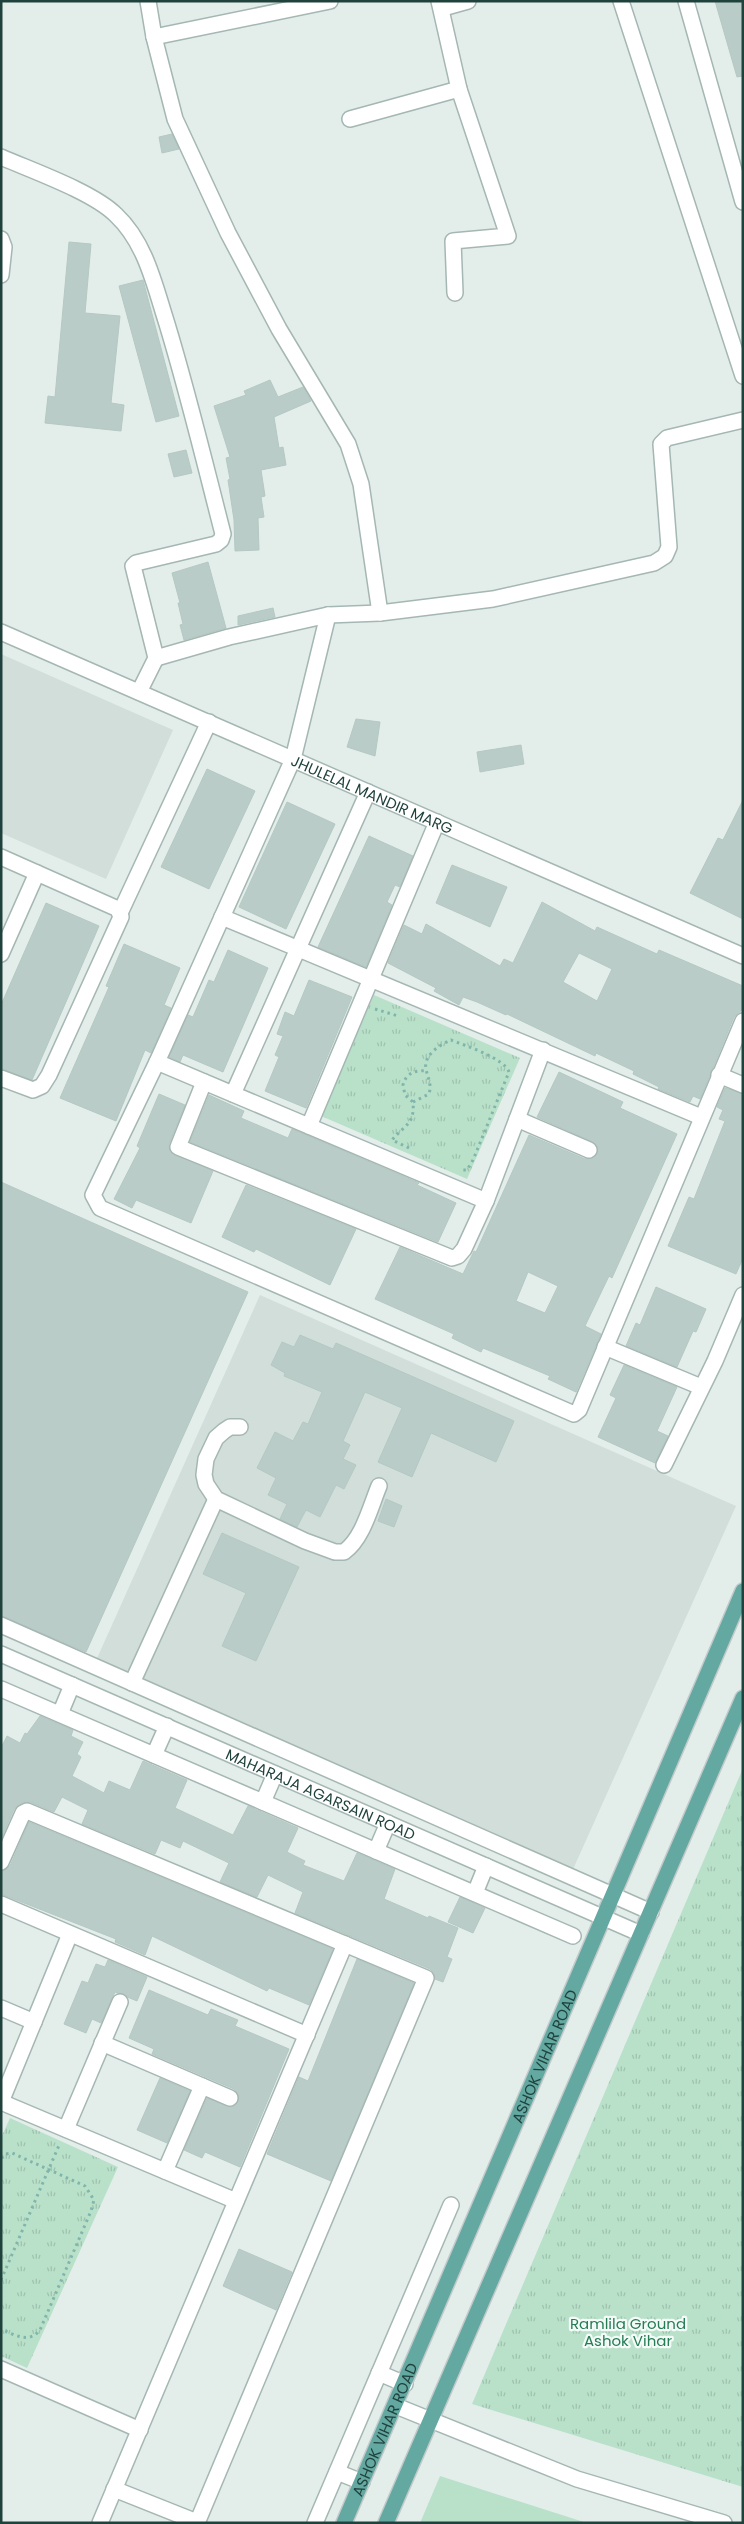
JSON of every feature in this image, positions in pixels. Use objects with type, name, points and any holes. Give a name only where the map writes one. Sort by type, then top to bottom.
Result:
[{"type":"main road","name":"ASHOK VIHAR ROAD","points":[[344,2523],[396,2406],[602,1916],[743,1591]]},
{"type":"main road","points":[[386,2523],[743,1698]]},
{"type":"street","points":[[148,1],[154,37],[175,119],[228,233],[279,328],[348,444],[356,463],[362,484],[380,613]]},
{"type":"street","points":[[154,37],[330,1]]},
{"type":"street","points":[[455,293],[453,240],[508,236],[459,89],[441,5],[468,1]]},
{"type":"street","points":[[621,1],[743,376]]},
{"type":"street","points":[[686,1],[743,202]]},
{"type":"street","points":[[350,119],[459,89]]},
{"type":"street","points":[[1,157],[103,202],[118,216],[130,231],[148,264],[184,379],[223,534],[221,540],[216,544],[136,563],[133,566],[156,658],[139,692]]},
{"type":"street","points":[[1,239],[4,247],[1,275]]},
{"type":"street","points":[[156,658],[228,637],[328,615],[380,613],[493,599],[654,564],[665,556],[669,547],[661,444],[667,438],[743,420]]},
{"type":"street","points":[[328,615],[293,759],[157,1062],[92,1195],[100,1208],[574,1414],[579,1410],[701,1116],[743,1021]]},
{"type":"street","name":"JHULELAL MANDIR MARG","points":[[1,632],[743,956]]},
{"type":"street","points":[[1,1078],[33,1090],[42,1086],[49,1075],[121,917],[120,912],[209,722]]},
{"type":"street","points":[[233,1094],[368,792]]},
{"type":"street","points":[[309,1126],[437,822]]},
{"type":"street","points":[[1,856],[118,909],[120,912]]},
{"type":"street","points":[[1,954],[38,873]]},
{"type":"street","points":[[222,917],[701,1116]]},
{"type":"street","points":[[204,1082],[178,1147],[452,1258],[458,1256],[464,1249],[486,1201],[543,1050]]},
{"type":"street","points":[[157,1062],[486,1201]]},
{"type":"street","points":[[720,1075],[743,1085]]},
{"type":"street","points":[[516,1119],[589,1150]]},
{"type":"street","points":[[664,1465],[700,1387],[715,1361],[743,1295]]},
{"type":"street","points":[[605,1347],[700,1387]]},
{"type":"street","points":[[240,1427],[230,1427],[216,1438],[206,1459],[204,1475],[206,1484],[216,1499],[305,1541],[335,1552],[344,1552],[351,1547],[360,1532],[379,1486]]},
{"type":"street","points":[[132,1683],[216,1499]]},
{"type":"street","points":[[1,1625],[650,1912]]},
{"type":"street","name":"MAHARAJA AGARSAIN ROAD","points":[[1,1654],[641,1934]]},
{"type":"street","points":[[60,1714],[72,1685]]},
{"type":"street","points":[[1,1689],[573,1936]]},
{"type":"street","points":[[154,1755],[166,1726]]},
{"type":"street","points":[[263,1802],[275,1774]]},
{"type":"street","points":[[1,1862],[23,1813],[27,1811],[425,1977],[426,1980],[197,2522],[114,2489]]},
{"type":"street","points":[[376,1851],[388,1823]]},
{"type":"street","points":[[475,1893],[486,1866]]},
{"type":"street","points":[[1,1904],[307,2035]]},
{"type":"street","points":[[70,1934],[1,2102],[236,2201]]},
{"type":"street","points":[[100,2523],[345,1944]]},
{"type":"street","points":[[66,2129],[120,2002]]},
{"type":"street","points":[[1,2008],[34,2022]]},
{"type":"street","points":[[102,2043],[230,2098]]},
{"type":"street","points":[[165,2171],[202,2086]]},
{"type":"street","points":[[315,2523],[450,2205]]},
{"type":"street","points":[[1,2370],[140,2430]]},
{"type":"street","points":[[379,2373],[405,2384]]},
{"type":"street","points":[[396,2406],[430,2422],[577,2479],[689,2518],[724,2523]]},
{"type":"street","points":[[337,2472],[362,2482]]},
{"type":"path","points":[[413,1102],[429,1094],[431,1084],[426,1066],[431,1054],[436,1048],[452,1040],[499,1060],[509,1070],[469,1168],[464,1171],[455,1169]]},
{"type":"path","points":[[410,1148],[392,1140],[413,1118],[413,1102],[403,1091],[404,1081],[413,1072],[427,1070]]},
{"type":"path","points":[[1,2280],[66,2129]]},
{"type":"path","points":[[1,2158],[6,2154],[12,2153],[48,2171],[85,2186],[92,2194],[91,2211],[40,2330],[36,2335],[27,2338],[1,2329]]},
{"type":"shaded area","points":[[1,654],[173,730],[106,879],[1,833]]},
{"type":"shaded area","points":[[260,1295],[736,1506],[570,1876],[94,1665]]},
{"type":"green space","points":[[374,995],[520,1058],[467,1179],[321,1116]]},
{"type":"green space","name":"Ramlila Ground Ashok Vihar","points":[[743,1768],[743,2487],[472,2404]]},
{"type":"green space","points":[[10,2118],[118,2167],[27,2368],[1,2356],[1,2138]]},
{"type":"green space","points":[[440,2476],[587,2523],[420,2523]]},
{"type":"building","points":[[715,1],[743,1],[743,76],[737,77]]},
{"type":"building","points":[[172,134],[179,149],[162,153],[159,137]]},
{"type":"building","points":[[69,242],[91,244],[85,313],[120,316],[111,403],[124,405],[121,431],[45,423],[48,396],[55,397]]},
{"type":"building","points":[[143,280],[179,416],[156,422],[119,286]]},
{"type":"building","points":[[270,380],[278,397],[303,387],[311,401],[274,417],[279,448],[283,447],[286,465],[261,470],[265,496],[261,497],[264,517],[258,518],[259,550],[235,551],[234,520],[226,458],[230,457],[214,406],[246,395],[244,391]]},
{"type":"building","points":[[186,450],[192,473],[174,477],[168,454]]},
{"type":"building","points":[[208,562],[226,628],[184,640],[180,625],[183,624],[178,603],[180,603],[172,573]]},
{"type":"building","points":[[273,608],[275,617],[238,625],[238,616]]},
{"type":"building","points":[[356,719],[380,722],[375,756],[347,747]]},
{"type":"building","points":[[521,745],[524,764],[480,772],[477,752]]},
{"type":"building","points":[[207,769],[255,791],[209,889],[161,867]]},
{"type":"building","points":[[743,800],[743,919],[690,893],[718,838],[723,840]]},
{"type":"building","points":[[287,802],[335,824],[286,929],[239,907]]},
{"type":"building","points":[[369,836],[413,856],[400,887],[395,885],[387,902],[392,905],[366,967],[318,947]]},
{"type":"building","points":[[452,865],[507,887],[490,927],[436,903]]},
{"type":"building","points":[[542,902],[595,931],[597,927],[657,954],[659,950],[743,986],[743,1009],[734,1017],[700,1099],[693,1096],[690,1102],[658,1089],[659,1087],[633,1074],[634,1071],[596,1053],[595,1056],[507,1014],[463,997],[459,1005],[434,991],[436,988],[388,963],[404,925],[422,934],[426,924],[500,966],[504,959],[513,963]],"holes":[[[579,953],[612,969],[597,1001],[563,982]]]},
{"type":"building","points":[[46,903],[99,926],[32,1080],[1,1069],[1,1005]]},
{"type":"building","points":[[124,944],[180,968],[164,1005],[171,1008],[151,1053],[145,1050],[116,1121],[60,1098],[109,987],[106,986]]},
{"type":"building","points":[[228,950],[268,968],[223,1072],[183,1055],[180,1062],[169,1057],[188,1015],[193,1017],[209,980],[214,982]]},
{"type":"building","points":[[309,980],[352,997],[306,1108],[265,1091],[279,1057],[275,1055],[283,1036],[277,1034],[285,1012],[294,1016]]},
{"type":"building","points":[[559,1072],[623,1102],[620,1108],[677,1134],[612,1278],[609,1276],[585,1326],[601,1334],[576,1392],[548,1379],[550,1376],[483,1348],[481,1352],[452,1338],[454,1334],[375,1299],[400,1247],[463,1274],[474,1251],[476,1252],[529,1135],[585,1159],[595,1157],[598,1148],[593,1142],[537,1117]],"holes":[[[528,1272],[558,1286],[545,1313],[516,1301]]]},
{"type":"building","points":[[725,1088],[743,1094],[743,1258],[736,1274],[668,1246],[689,1197],[694,1199],[725,1121],[719,1119],[723,1110],[717,1107]]},
{"type":"building","points":[[159,1094],[185,1105],[169,1144],[170,1152],[213,1171],[191,1223],[136,1200],[132,1208],[114,1199],[140,1148],[137,1146]]},
{"type":"building","points":[[209,1095],[244,1111],[241,1118],[288,1138],[292,1129],[419,1183],[417,1185],[456,1203],[438,1242],[190,1142]]},
{"type":"building","points":[[1,1182],[248,1292],[86,1652],[1,1616]]},
{"type":"building","points":[[246,1185],[356,1229],[330,1285],[256,1249],[254,1252],[222,1237]]},
{"type":"building","points":[[656,1287],[706,1309],[696,1332],[693,1331],[677,1367],[626,1346],[636,1323],[640,1325]]},
{"type":"building","points":[[300,1335],[333,1349],[336,1343],[514,1421],[496,1462],[431,1433],[412,1477],[378,1462],[402,1408],[365,1392],[343,1441],[350,1445],[343,1459],[356,1465],[344,1489],[336,1485],[320,1517],[306,1510],[297,1527],[280,1519],[287,1504],[268,1495],[276,1478],[257,1468],[275,1432],[293,1441],[303,1422],[308,1424],[322,1392],[284,1376],[285,1373],[271,1365],[282,1342],[294,1347]]},
{"type":"building","points":[[624,1365],[677,1387],[657,1431],[668,1436],[655,1463],[598,1437],[616,1398],[610,1395]]},
{"type":"building","points":[[386,1499],[402,1506],[394,1527],[378,1521]]},
{"type":"building","points":[[222,1533],[299,1567],[256,1661],[222,1646],[246,1593],[203,1574]]},
{"type":"building","points":[[40,1716],[73,1730],[71,1736],[83,1742],[77,1754],[81,1757],[72,1776],[104,1793],[109,1781],[130,1790],[143,1761],[187,1780],[175,1808],[233,1835],[248,1806],[298,1828],[287,1852],[305,1861],[303,1865],[344,1881],[357,1853],[395,1869],[384,1899],[428,1918],[429,1916],[458,1928],[447,1957],[452,1959],[443,1982],[435,1979],[434,1973],[430,1969],[295,1913],[303,1892],[268,1875],[257,1897],[220,1882],[229,1863],[183,1841],[180,1848],[161,1840],[155,1854],[82,1824],[88,1810],[62,1797],[54,1812],[30,1802],[19,1805],[14,1809],[1,1839],[1,1748],[7,1736],[20,1743],[25,1733],[27,1734]]},
{"type":"building","points":[[29,1822],[333,1949],[309,2005],[269,1988],[267,1991],[152,1936],[145,1955],[115,1942],[116,1939],[1,1894],[1,1871],[10,1866]]},
{"type":"building","points":[[460,1897],[485,1908],[473,1933],[448,1922]]},
{"type":"building","points":[[357,1959],[414,1983],[331,2181],[267,2154],[299,2077],[308,2081]]},
{"type":"building","points":[[108,1960],[147,1977],[137,2001],[115,1992],[101,2023],[92,2019],[86,2033],[64,2024],[82,1981],[88,1983],[96,1964],[105,1967]]},
{"type":"building","points":[[149,1990],[208,2015],[211,2009],[238,2020],[235,2026],[289,2049],[240,2167],[205,2152],[202,2158],[184,2150],[207,2098],[231,2107],[236,2105],[239,2096],[234,2089],[152,2054],[154,2049],[129,2038]]},
{"type":"building","points":[[160,2078],[190,2091],[167,2143],[137,2130]]},
{"type":"building","points":[[239,2249],[292,2272],[276,2310],[223,2286]]}]
